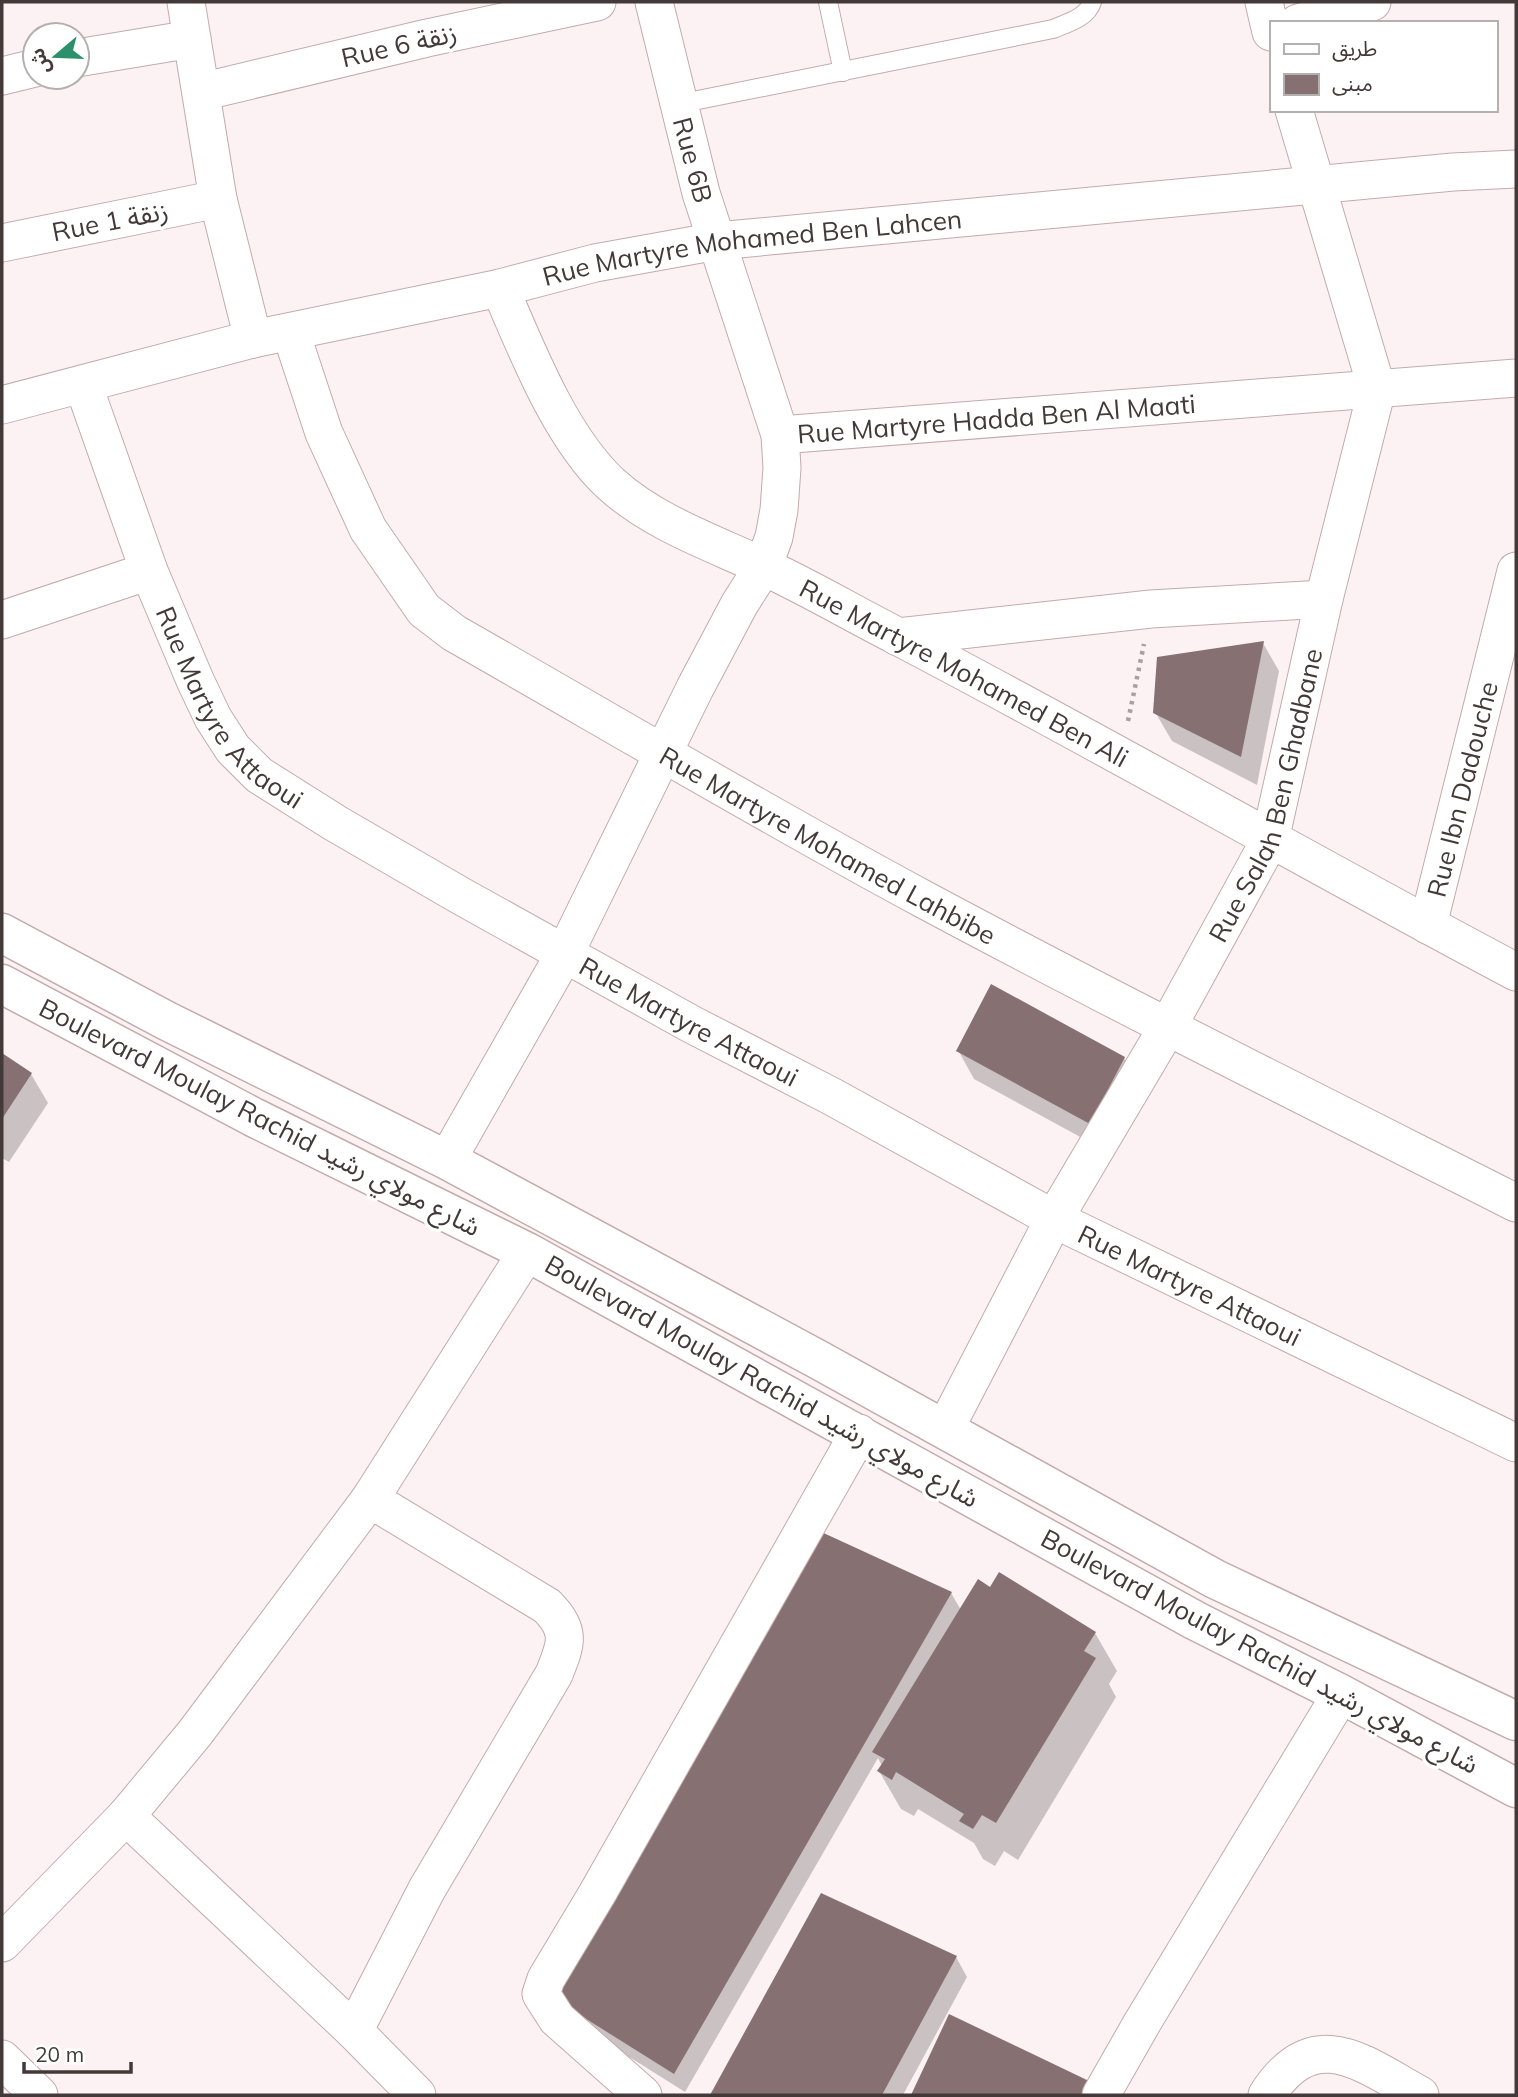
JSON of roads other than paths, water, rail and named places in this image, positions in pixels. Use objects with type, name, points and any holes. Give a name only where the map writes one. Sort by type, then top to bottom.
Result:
[{"type":"main road","name":"Boulevard Moulay Rachid شارع مولاي رشيد","points":[[2,933],[167,1021],[447,1160],[1215,1578],[1516,1721]]},
{"type":"main road","name":"Boulevard Moulay Rachid شارع مولاي رشيد","points":[[2,984],[253,1117],[527,1252],[1196,1621],[1341,1694],[1516,1788]]},
{"type":"street","points":[[186,2],[219,199],[253,339]]},
{"type":"street","name":"Rue 6 زنقة","points":[[201,92],[426,38],[597,2]]},
{"type":"street","name":"Rue 6B","points":[[654,2],[701,193],[780,435]]},
{"type":"street","points":[[1264,2],[1270,27]]},
{"type":"street","points":[[1305,21],[1372,2]]},
{"type":"street","points":[[91,56],[192,38]]},
{"type":"street","points":[[1295,112],[1377,389]]},
{"type":"street","name":"Rue Martyre Mohamed Ben Lahcen","points":[[2,405],[253,339],[499,288],[595,263],[717,241],[1453,172],[1516,169]]},
{"type":"street","name":"Rue 1 زنقة","points":[[2,243],[219,199]]},
{"type":"street","name":"Rue Martyre Mohamed Ben Ali","points":[[499,288],[575,443],[614,487],[698,538],[764,567],[1121,755],[1270,840],[1516,972]]},
{"type":"street","name":"Rue Martyre Mohamed Lahbibe","points":[[291,333],[324,433],[368,529],[424,610],[454,633],[923,899],[1167,1028],[1516,1203]]},
{"type":"street","name":"Rue Martyre Hadda Ben Al Maati","points":[[447,1160],[565,953],[662,753],[739,605],[764,567],[779,510],[782,468],[780,435],[1516,378]]},
{"type":"street","name":"Rue Martyre Attaoui","points":[[83,384],[149,571],[195,680],[233,749],[259,775],[335,824],[691,1024],[831,1096],[1054,1219],[1516,1443]]},
{"type":"street","name":"Rue Salah Ben Ghadbane","points":[[945,1429],[1054,1219],[1167,1028],[1270,840],[1324,599],[1377,389]]},
{"type":"street","points":[[2,620],[149,571]]},
{"type":"street","name":"Rue Ibn Dadouche","points":[[1428,925],[1516,571]]},
{"type":"street","points":[[898,637],[1151,609],[1324,599]]},
{"type":"street","points":[[2,1943],[126,1816],[210,1713],[370,1499],[527,1252]]},
{"type":"street","points":[[643,2095],[557,2019],[541,1994],[546,1979],[859,1433]]},
{"type":"street","points":[[354,2031],[427,1889],[554,1674],[564,1643],[560,1618],[547,1606],[370,1499]]},
{"type":"street","points":[[1101,2095],[1341,1694]]},
{"type":"street","points":[[126,1816],[354,2031],[417,2095]]},
{"type":"street","points":[[1266,2095],[1288,2068],[1299,2060],[1318,2054],[1351,2057],[1420,2095]]},
{"type":"street","points":[[2,2059],[38,2095]]},
{"type":"lane","points":[[828,2],[843,72]]},
{"type":"lane","points":[[678,104],[1053,29],[1081,17],[1091,7],[1092,2]]}]
